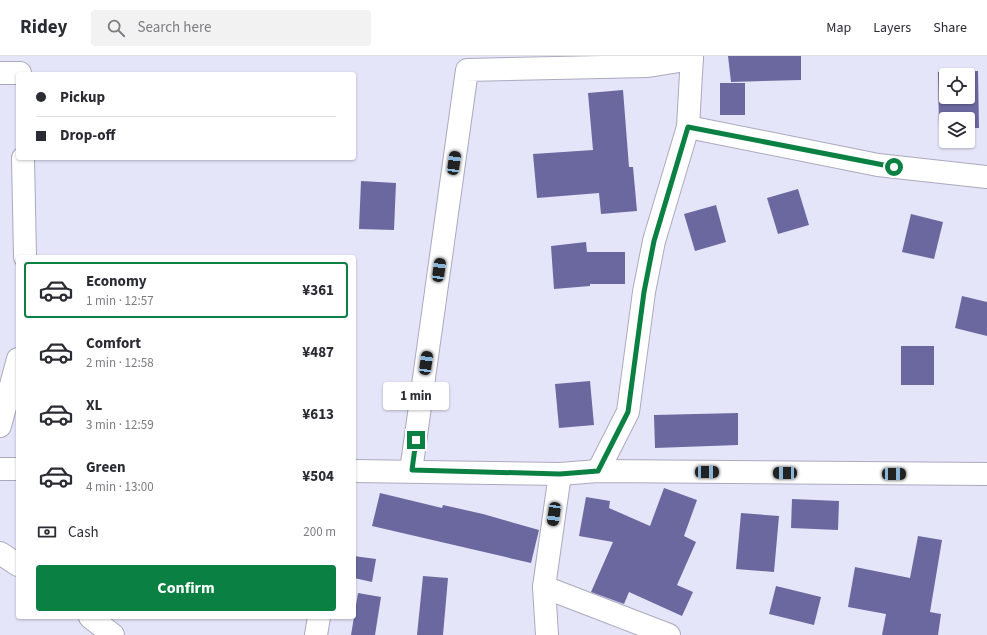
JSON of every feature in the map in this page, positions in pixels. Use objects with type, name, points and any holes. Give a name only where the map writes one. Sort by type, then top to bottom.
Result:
[{"type":"street","points":[[412,470],[467,70],[519,63],[648,66],[692,58],[688,127],[654,241],[644,292],[628,412],[598,471]]},
{"type":"street","points":[[688,127],[878,165],[987,177]]},
{"type":"street","points":[[23,160],[25,255]]},
{"type":"street","points":[[0,426],[11,366]]},
{"type":"street","points":[[0,469],[16,469]]},
{"type":"street","points":[[356,471],[412,470],[560,474],[598,471],[987,474]]},
{"type":"street","points":[[547,635],[544,587],[560,474]]},
{"type":"street","points":[[0,553],[16,564]]},
{"type":"street","points":[[544,587],[669,635]]},
{"type":"street","points":[[93,619],[113,635]]},
{"type":"street","points":[[316,635],[319,619]]},
{"type":"building","points":[[728,56],[801,56],[801,80],[731,82]]},
{"type":"building","points":[[975,71],[978,71],[979,128],[975,128],[975,112],[939,112],[939,129],[938,72],[939,104],[975,104]]},
{"type":"building","points":[[720,83],[745,83],[745,115],[720,115]]},
{"type":"building","points":[[623,90],[629,167],[633,167],[637,211],[601,214],[599,193],[537,198],[533,154],[593,150],[588,93]]},
{"type":"building","points":[[361,181],[396,183],[394,230],[359,229]]},
{"type":"building","points":[[798,189],[809,225],[778,234],[767,198]]},
{"type":"building","points":[[716,205],[726,242],[695,251],[684,214]]},
{"type":"building","points":[[911,214],[943,222],[934,259],[902,252]]},
{"type":"building","points":[[586,242],[587,252],[625,252],[625,284],[590,284],[590,286],[554,289],[551,246]]},
{"type":"building","points":[[962,296],[987,302],[987,336],[955,328]]},
{"type":"building","points":[[901,346],[934,346],[934,385],[901,385]]},
{"type":"building","points":[[590,381],[594,425],[559,428],[555,384]]},
{"type":"building","points":[[738,413],[738,445],[655,448],[654,415]]},
{"type":"building","points":[[664,488],[697,500],[684,536],[696,542],[677,585],[693,592],[682,616],[629,592],[624,604],[591,592],[613,542],[579,536],[586,497],[610,501],[609,508],[650,526]]},
{"type":"building","points":[[380,493],[442,508],[443,505],[483,514],[539,530],[531,563],[372,526]]},
{"type":"building","points":[[792,499],[839,501],[838,530],[791,528]]},
{"type":"building","points":[[741,513],[779,516],[774,572],[736,569]]},
{"type":"building","points":[[918,536],[942,540],[930,612],[941,614],[938,635],[882,635],[886,614],[848,607],[855,567],[910,578]]},
{"type":"building","points":[[356,556],[376,559],[372,582],[356,578]]},
{"type":"building","points":[[423,576],[448,578],[443,635],[417,635]]},
{"type":"building","points":[[776,586],[821,597],[814,625],[769,614]]},
{"type":"building","points":[[358,593],[381,597],[375,635],[351,635],[354,619],[356,619]]},
{"type":"route","points":[[416,440],[412,470],[560,474],[598,471],[628,412],[644,292],[654,241],[688,127],[894,167]]}]
